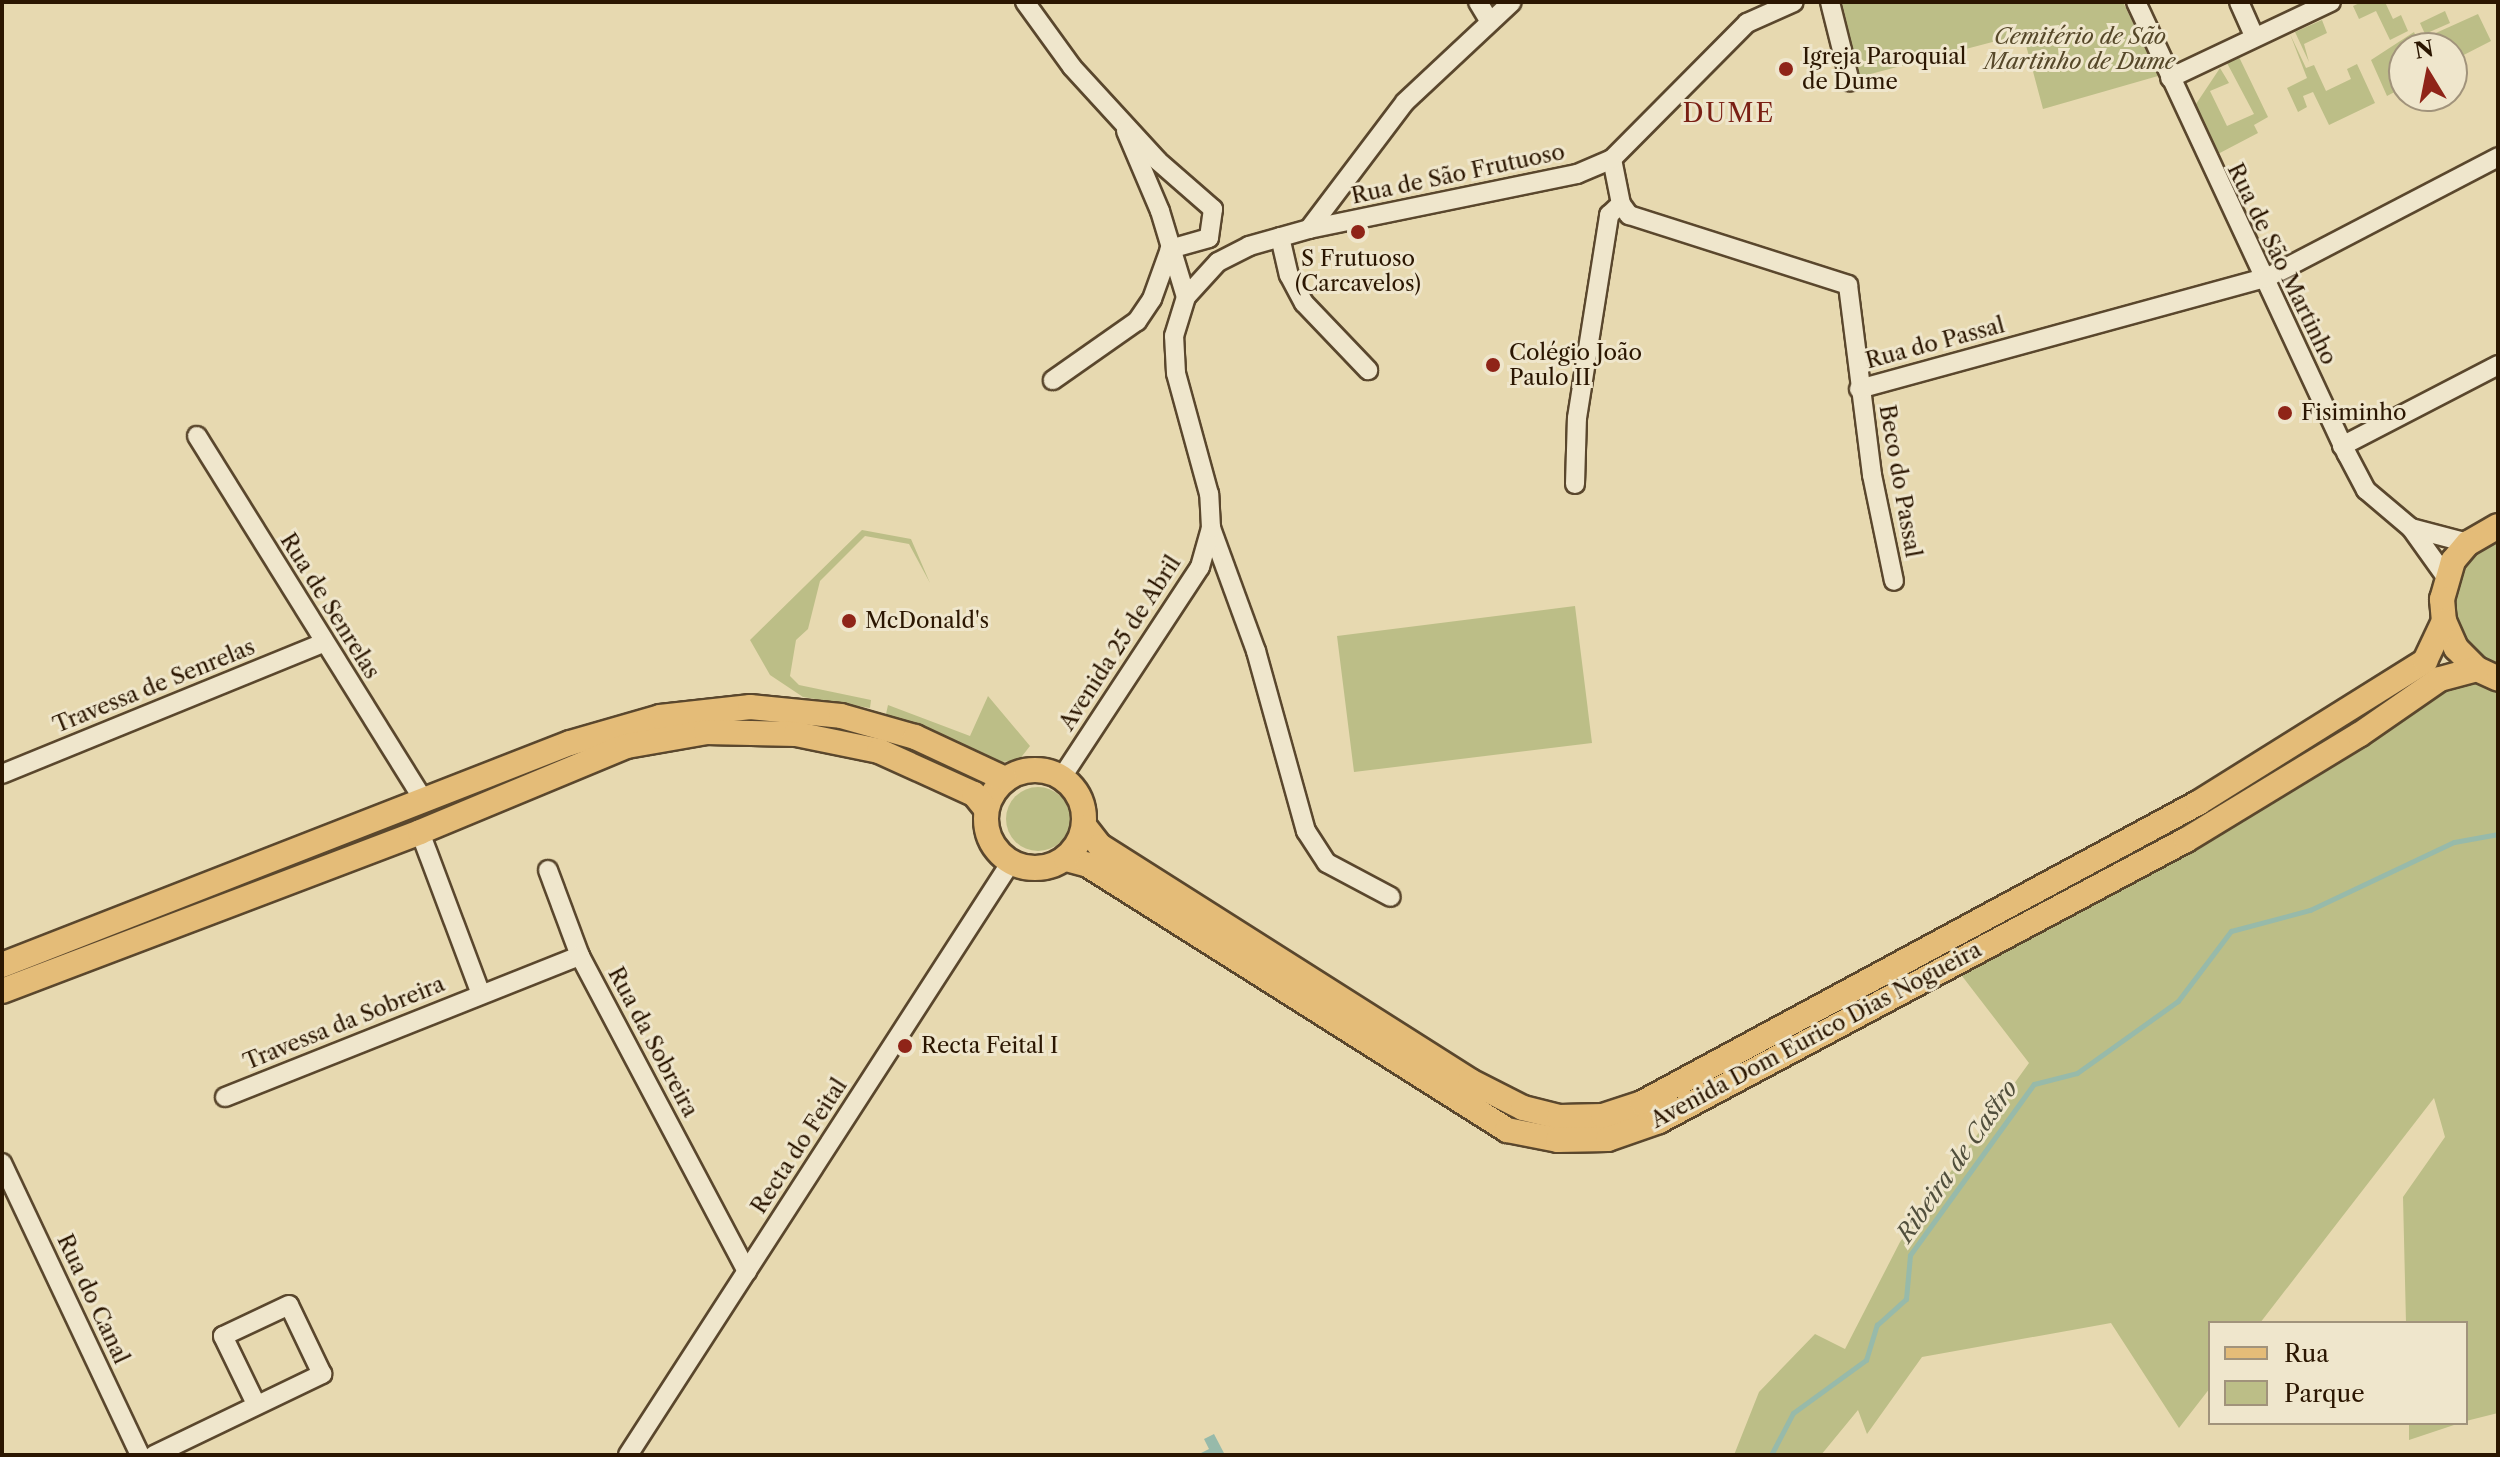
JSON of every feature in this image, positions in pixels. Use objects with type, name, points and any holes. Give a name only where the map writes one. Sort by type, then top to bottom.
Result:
[{"type":"main road","points":[[2487,674],[2456,648],[2444,621],[2446,577],[2468,543],[2498,526]]},
{"type":"main road","name":"Avenida Dom Eurico Dias Nogueira","points":[[1085,827],[1100,846],[1470,1081],[1523,1108],[1559,1117],[1603,1116],[1642,1103],[2198,803],[2425,661],[2444,621]]},
{"type":"main road","name":"Avenida Dom Eurico Dias Nogueira","points":[[1066,859],[1088,865],[1507,1130],[1558,1140],[1608,1139],[1659,1121],[2186,840],[2359,735],[2440,679],[2487,674]]},
{"type":"main road","points":[[2,965],[570,743],[660,717],[750,707],[874,725],[915,737],[1005,779]]},
{"type":"main road","points":[[2,991],[420,832],[627,746],[706,732],[796,734],[879,751],[974,794],[986,809],[990,840],[1011,862],[1038,869],[1066,859],[1085,827],[1081,799],[1062,777],[1033,769],[1005,779],[986,809]]},
{"type":"street","points":[[1025,2],[1072,67],[1116,110],[1158,161],[1213,209],[1209,238],[1170,249]]},
{"type":"street","points":[[1478,2],[1490,22]]},
{"type":"street","points":[[1309,229],[1405,102],[1512,2]]},
{"type":"street","points":[[1830,2],[1850,82]]},
{"type":"street","name":"Rua de São Martinho","points":[[2136,2],[2342,446],[2366,490],[2411,528],[2446,577]]},
{"type":"street","points":[[2239,2],[2254,36]]},
{"type":"street","points":[[2170,78],[2331,2]]},
{"type":"street","name":"Rua de São Frutuoso","points":[[1186,297],[1218,262],[1280,237],[1577,174],[1612,159],[1747,23],[1786,3]]},
{"type":"street","points":[[1116,110],[1160,211],[1186,297]]},
{"type":"street","name":"Rua do Passal","points":[[1621,204],[1629,215],[1848,285],[1859,389],[2266,278],[2498,157]]},
{"type":"street","points":[[1575,484],[1577,418],[1609,215],[1621,204],[1612,159]]},
{"type":"street","points":[[1280,237],[1289,275],[1304,303],[1368,370]]},
{"type":"street","points":[[1053,380],[1137,321],[1152,299],[1170,249]]},
{"type":"street","name":"Avenida 25 de Abril","points":[[1062,777],[1200,567],[1211,528],[1209,494],[1176,373],[1174,336],[1186,297]]},
{"type":"street","points":[[2342,446],[2498,365]]},
{"type":"street","name":"Beco do Passal","points":[[1859,389],[1894,581]]},
{"type":"street","name":"Rua de Senrelas","points":[[197,436],[424,801]]},
{"type":"street","points":[[1211,528],[1256,651],[1306,831],[1327,863],[1391,897]]},
{"type":"street","name":"Rua de São Martinho","points":[[2411,528],[2468,543]]},
{"type":"street","name":"Travessa de Senrelas","points":[[2,774],[323,643]]},
{"type":"street","points":[[420,832],[481,994]]},
{"type":"street","name":"Recta do Feital","points":[[628,1455],[1011,862]]},
{"type":"street","points":[[548,870],[580,956]]},
{"type":"street","name":"Rua da Sobreira","points":[[481,994],[580,956],[747,1271]]},
{"type":"street","name":"Travessa da Sobreira","points":[[225,1097],[481,994]]},
{"type":"street","name":"Rua do Canal","points":[[2,1163],[140,1455]]},
{"type":"street","points":[[154,1455],[322,1374],[289,1305],[223,1336],[256,1404]]},
{"type":"green space","name":"Cemitério de São Martinho de Dume","points":[[1842,2],[2123,2],[2158,76],[2043,109],[2023,34],[1859,77]]},
{"type":"green space","points":[[2362,2],[2385,2],[2393,19],[2401,15],[2408,31],[2388,32],[2388,36],[2376,11],[2359,19],[2353,6]]},
{"type":"green space","points":[[2445,11],[2450,23],[2424,32],[2420,23]]},
{"type":"green space","points":[[2478,14],[2491,41],[2468,53],[2468,32],[2438,32]]},
{"type":"green space","points":[[2322,20],[2327,33],[2304,44],[2309,62],[2295,32]]},
{"type":"green space","points":[[2290,34],[2306,68],[2314,65],[2326,91],[2351,79],[2347,69],[2357,64],[2375,103],[2329,125],[2313,92],[2303,96],[2307,107],[2298,112],[2287,88],[2307,78]]},
{"type":"green space","points":[[2388,49],[2387,96],[2371,60]]},
{"type":"green space","points":[[2239,57],[2268,117],[2254,125],[2258,133],[2216,155],[2196,115],[2196,104],[2220,68],[2229,83],[2210,91],[2227,126],[2254,114],[2227,63]]},
{"type":"green space","points":[[862,530],[911,539],[930,583],[909,544],[865,536],[820,581],[808,629],[796,640],[790,676],[799,685],[871,700],[870,708],[803,697],[770,675],[750,640]]},
{"type":"green space","points":[[2498,536],[2498,668],[2463,641],[2451,605],[2461,567],[2477,548]]},
{"type":"green space","points":[[1575,606],[1592,743],[1354,772],[1337,636]]},
{"type":"green space","points":[[2440,679],[2498,679],[2498,1413],[2468,1420],[2468,1321],[2406,1321],[2403,1197],[2445,1137],[2434,1098],[2262,1321],[2208,1321],[2208,1391],[2179,1428],[2111,1323],[1922,1357],[1867,1434],[1858,1410],[1821,1455],[1734,1455],[1759,1392],[1815,1334],[1845,1349],[1900,1242],[2029,1063],[1952,963]]},
{"type":"green space","points":[[988,696],[1030,746],[1019,760],[1002,762],[886,714],[888,705],[970,736]]},
{"type":"green space","points":[[1032,787],[1044,787],[1061,796],[1068,807],[1068,831],[1061,842],[1044,851],[1032,851],[1020,846],[1011,837],[1006,825],[1006,813],[1011,801],[1020,792]]},
{"type":"green space","points":[[2409,1425],[2454,1425],[2409,1440]]},
{"type":"shaded area","points":[[1214,1434],[1225,1455],[1197,1455],[1209,1449],[1204,1439]]},
{"type":"waterway","name":"Ribeira de Castro","points":[[1771,1455],[1793,1413],[1866,1360],[1877,1325],[1906,1299],[1910,1255],[2034,1084],[2077,1073],[2178,1001],[2231,931],[2310,910],[2454,842],[2498,834]]},
{"type":"place","name":"Igreja Paroquial de Dume","points":[[1786,69]]},
{"type":"place","name":"S Frutuoso (Carcavelos)","points":[[1358,232]]},
{"type":"place","name":"Colégio João Paulo II","points":[[1493,365]]},
{"type":"place","name":"Fisiminho","points":[[2285,413]]},
{"type":"place","name":"McDonald's","points":[[849,621]]},
{"type":"place","name":"Recta Feital I","points":[[905,1046]]},
{"type":"district","name":"DUME","points":[[1729,114]]}]
